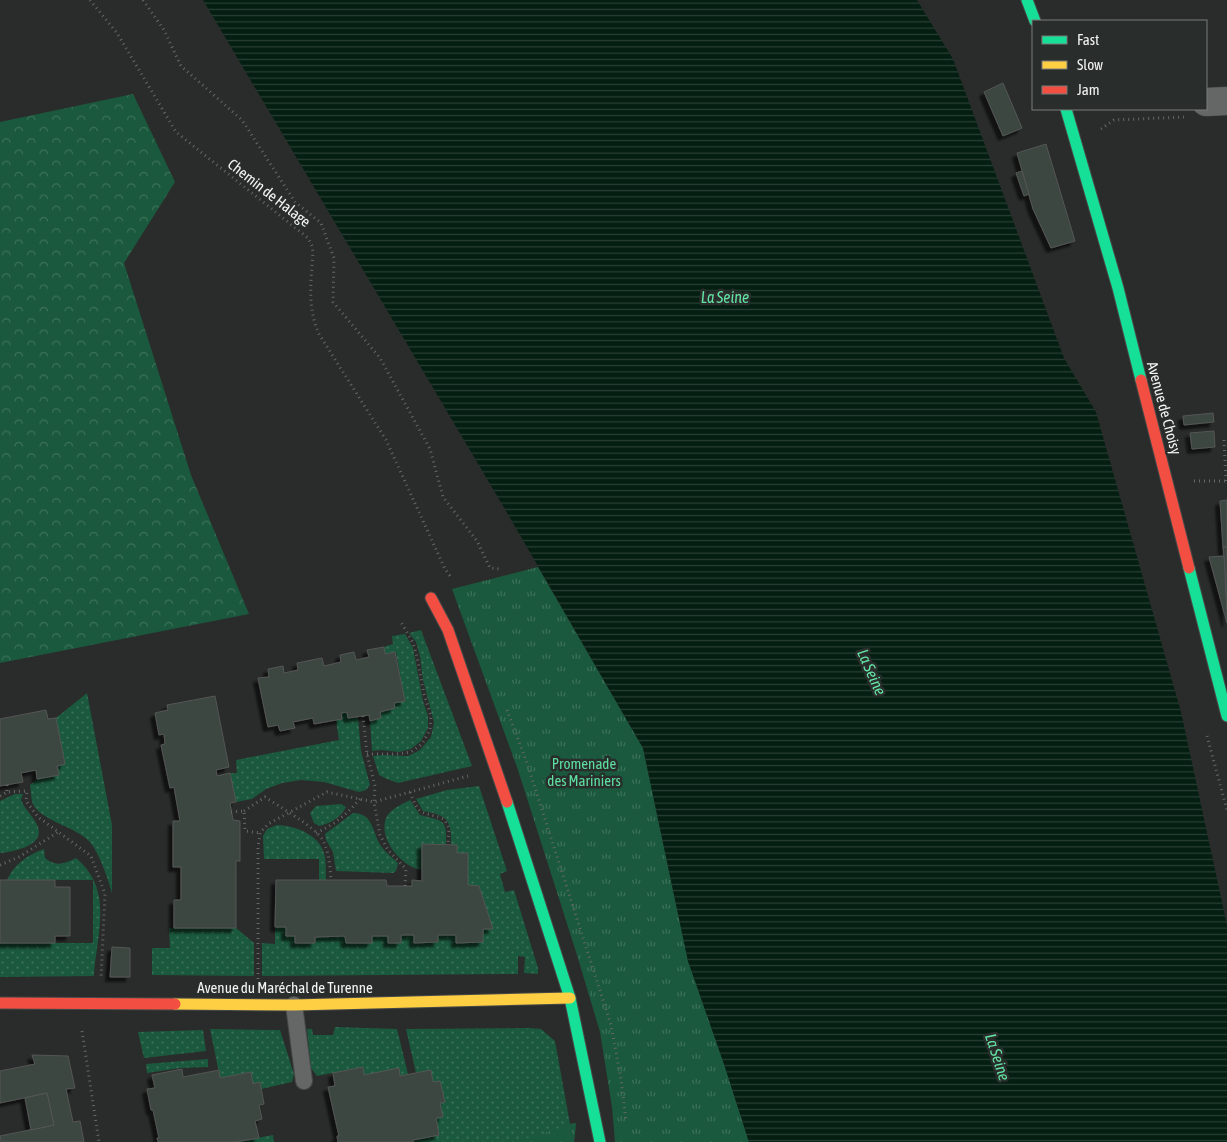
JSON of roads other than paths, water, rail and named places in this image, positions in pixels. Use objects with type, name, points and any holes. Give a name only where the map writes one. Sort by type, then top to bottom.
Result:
[{"type":"street","points":[[1027,0],[1035,20]]},
{"type":"street","points":[[1207,107],[1227,101]]},
{"type":"street","name":"Avenue de Choisy","points":[[1069,110],[1118,288],[1227,716]]},
{"type":"street","points":[[431,598],[448,630],[512,817],[570,998],[600,1142]]},
{"type":"street","name":"Avenue du Maréchal de Turenne","points":[[0,1003],[294,1005],[570,998]]},
{"type":"lane","points":[[294,1005],[304,1081]]},
{"type":"water","name":"La Seine","points":[[203,0],[917,0],[953,59],[1064,358],[1096,412],[1181,712],[1227,925],[1227,1142],[749,1142],[688,961],[643,748],[506,511]]},
{"type":"park label","name":"Promenade des Mariniers","points":[[584,772]]}]
